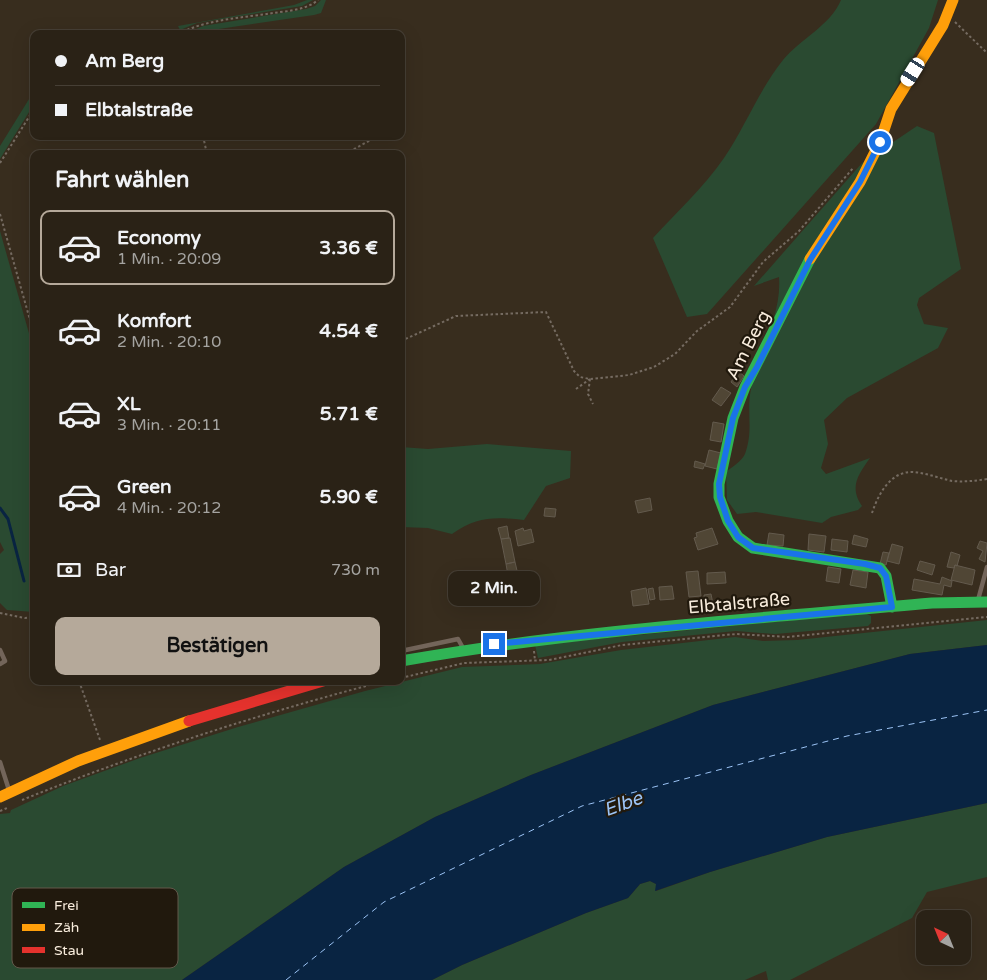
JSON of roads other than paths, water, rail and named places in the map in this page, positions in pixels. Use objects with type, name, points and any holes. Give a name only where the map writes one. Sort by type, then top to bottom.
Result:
[{"type":"street","name":"Am Berg","points":[[892,607],[886,576],[880,568],[865,564],[763,551],[745,543],[732,530],[724,513],[719,484],[733,418],[745,387],[757,367],[810,260],[860,182],[880,142],[890,109],[948,15],[953,0]]},
{"type":"street","name":"Elbtalstraße","points":[[405,660],[494,644],[892,607],[982,602]]},
{"type":"street","points":[[5,795],[57,768],[104,749],[311,685]]},
{"type":"lane","points":[[982,602],[987,568]]},
{"type":"lane","points":[[405,650],[458,639],[464,649]]},
{"type":"lane","points":[[0,650],[5,661],[0,664]]},
{"type":"lane","points":[[0,762],[5,795]]},
{"type":"water","name":"Elbe","points":[[987,645],[987,803],[827,837],[710,872],[655,891],[656,884],[650,881],[640,884],[628,898],[586,913],[462,965],[432,980],[182,980],[344,867],[435,817],[531,775],[713,705],[910,654]]},
{"type":"waterway","points":[[0,508],[8,519],[24,581]]}]
